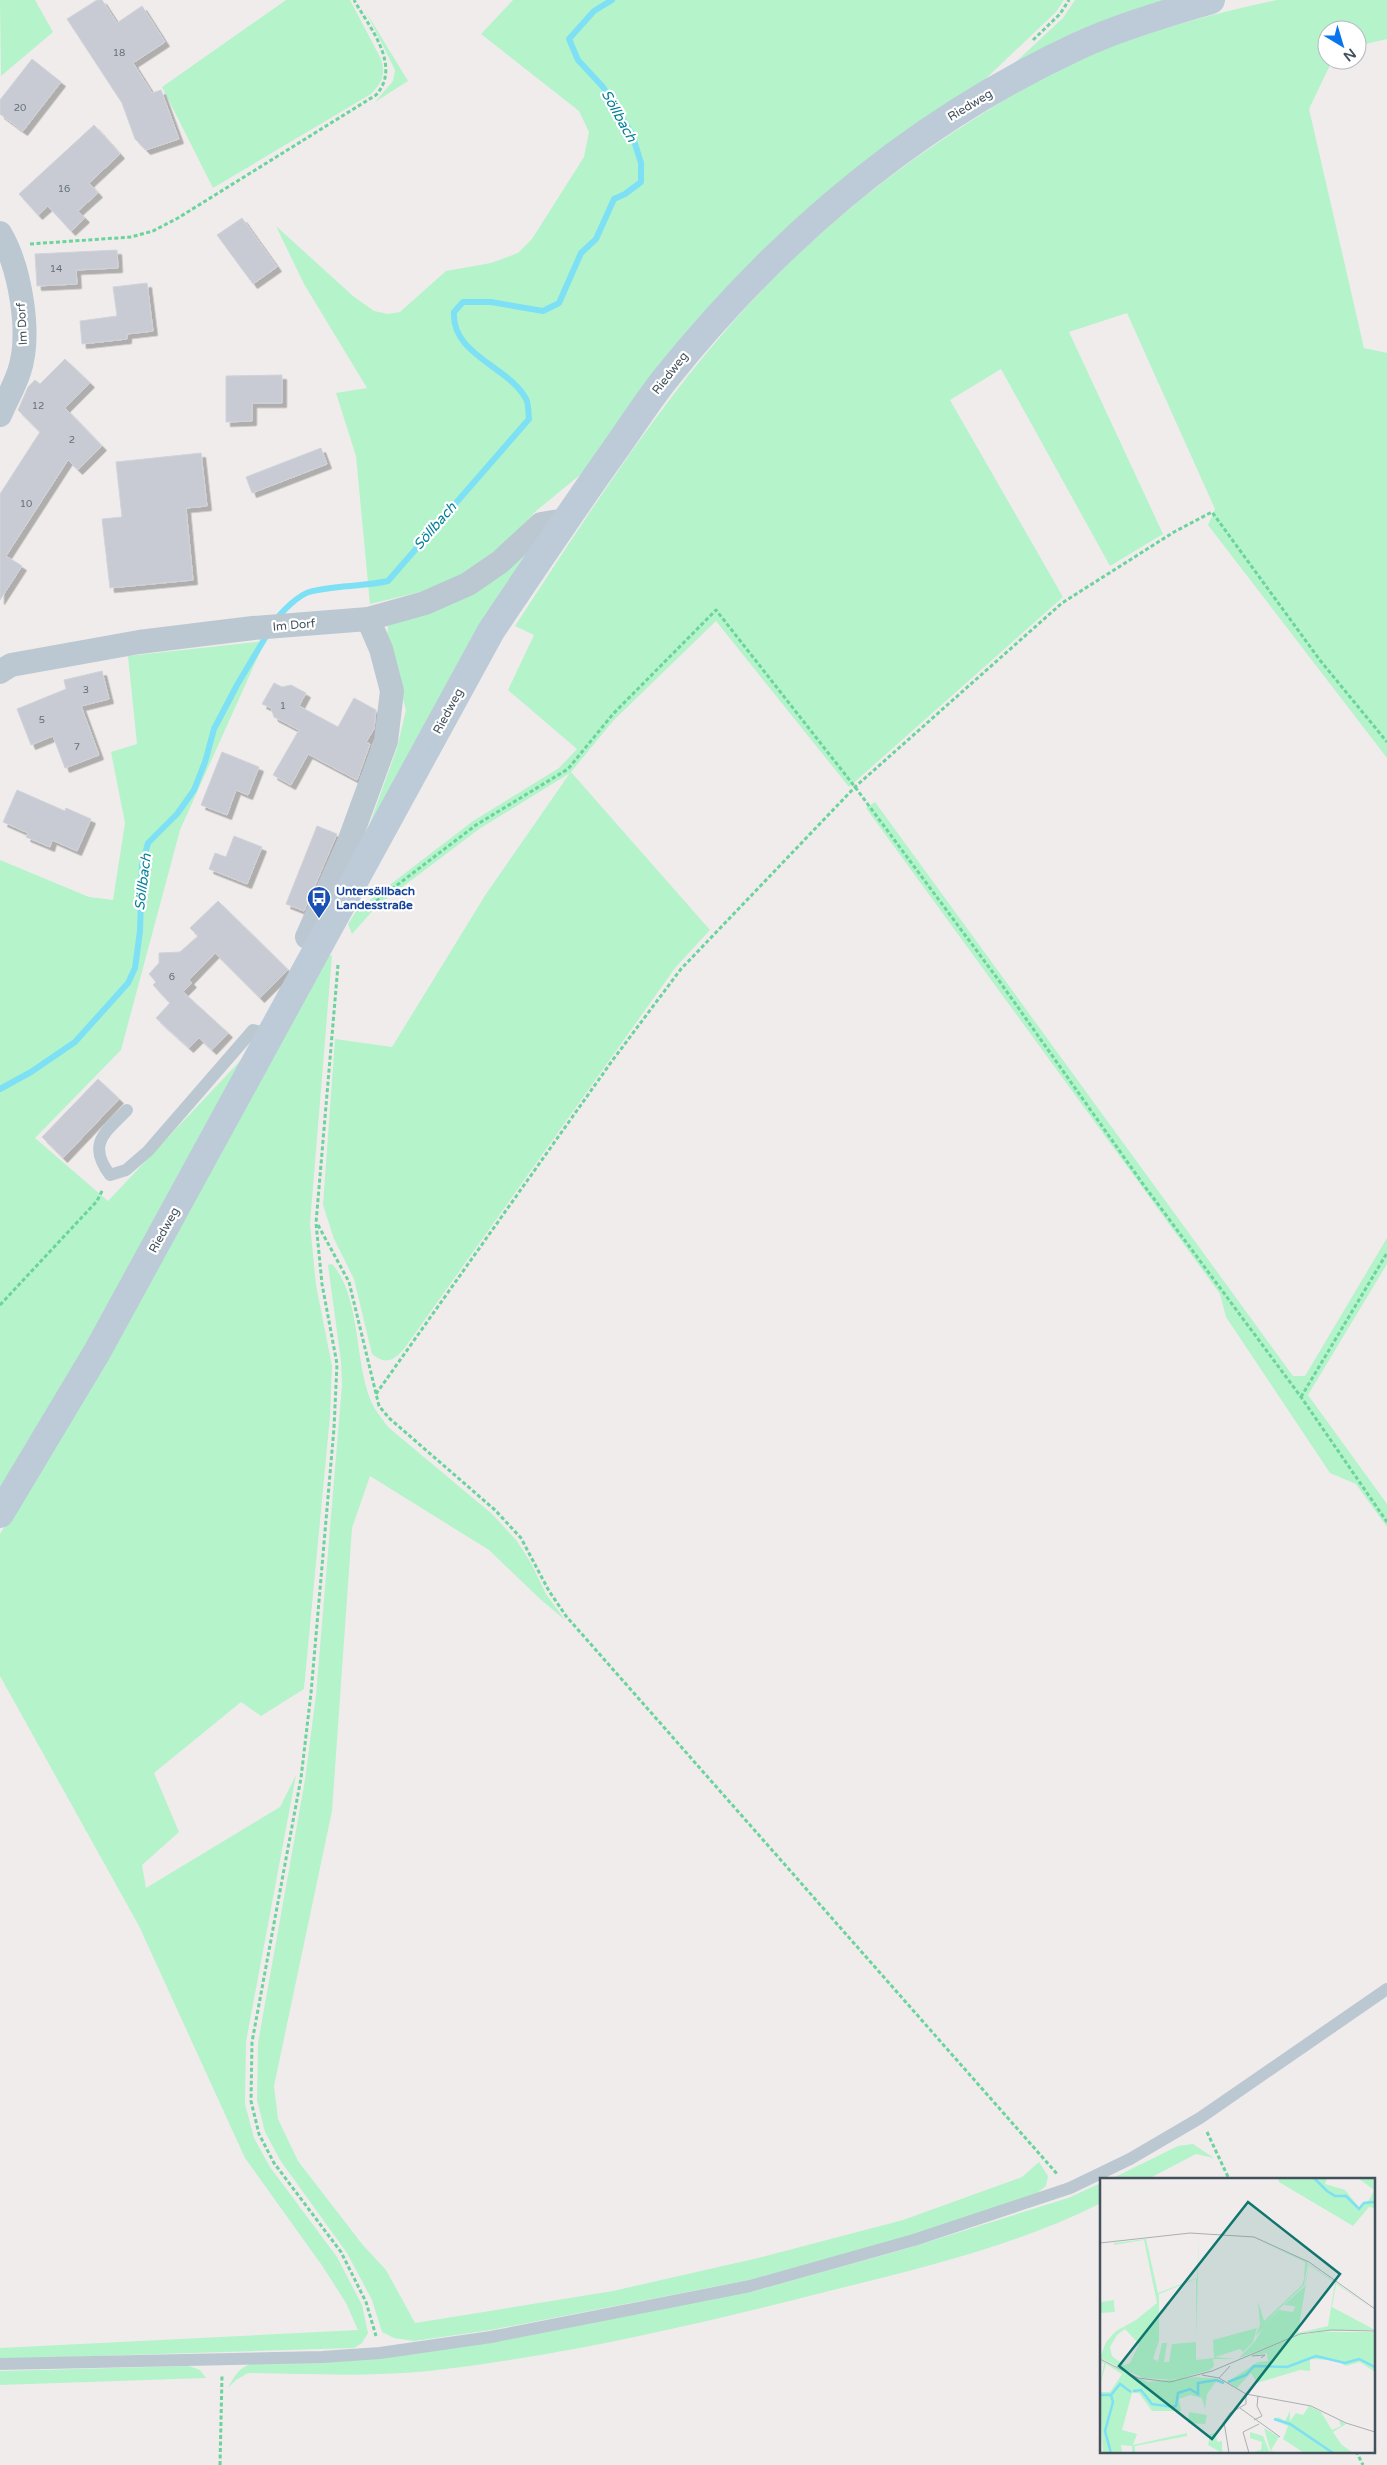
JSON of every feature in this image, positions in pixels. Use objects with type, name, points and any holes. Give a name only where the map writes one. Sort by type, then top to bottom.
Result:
[{"type":"main road","name":"Riedweg","points":[[0,1514],[97,1352],[272,1034],[330,953],[491,631],[565,520],[663,381],[759,271],[843,193],[888,158],[1007,83],[1077,47],[1133,24],[1211,0]]},
{"type":"street","name":"Im Dorf","points":[[0,415],[19,372],[24,351],[19,285],[4,240]]},
{"type":"street","name":"Im Dorf","points":[[4,664],[139,642],[253,628],[368,619],[425,603],[468,584],[500,562],[541,524],[565,520]]},
{"type":"street","points":[[330,953],[307,937],[349,842],[386,741],[392,691],[381,649],[368,619]]},
{"type":"lane","points":[[127,1110],[100,1138],[99,1154],[102,1164],[110,1174],[126,1170],[148,1151],[253,1030],[272,1034]]},
{"type":"lane","points":[[0,2364],[380,2354],[491,2337],[750,2286],[914,2240],[1070,2188],[1130,2159],[1200,2118],[1387,1989]]},
{"type":"path","points":[[4,240],[131,237],[153,231],[178,218],[376,96],[387,78],[385,57],[354,0]]},
{"type":"path","points":[[376,1394],[612,1061],[681,969],[855,786],[1062,603],[1174,532],[1212,512],[1319,659],[1387,742]]},
{"type":"path","points":[[367,910],[373,903],[476,826],[568,769],[613,714],[716,610],[855,786],[1000,982],[1143,1184],[1301,1397],[1387,1522]]},
{"type":"path","points":[[330,953],[316,1223],[322,1284],[337,1364],[334,1428],[311,1693],[301,1778],[252,2042],[251,2101],[259,2134],[274,2163],[341,2252],[366,2302],[380,2354]]},
{"type":"path","points":[[0,1305],[97,1200],[110,1174]]},
{"type":"path","points":[[316,1223],[350,1282],[379,1406],[389,1418],[495,1510],[521,1538],[549,1591],[566,1616],[1070,2188]]},
{"type":"path","points":[[1301,1397],[1387,1253]]},
{"type":"path","points":[[1200,2118],[1229,2178]]},
{"type":"path","points":[[220,2465],[223,2358]]},
{"type":"path","points":[[1356,2452],[1363,2465]]},
{"type":"green space","points":[[0,0],[35,0],[53,32],[1,76]]},
{"type":"green space","points":[[286,0],[350,0],[381,59],[382,78],[371,94],[213,188],[162,87]]},
{"type":"green space","points":[[513,0],[1064,0],[1056,12],[978,86],[885,150],[597,461],[536,511],[499,550],[465,574],[424,591],[370,604],[356,456],[336,393],[367,388],[304,284],[276,226],[353,296],[374,311],[388,314],[400,312],[446,271],[491,263],[518,253],[532,239],[584,157],[589,132],[579,111],[481,34]]},
{"type":"green space","points":[[1075,0],[1171,0],[1007,70],[1063,18]]},
{"type":"green space","points":[[1277,0],[1387,0],[1387,39],[1367,44],[1367,20],[1317,20],[1317,70],[1328,70],[1309,109],[1364,348],[1387,353],[1387,758],[1208,525],[1215,509],[1127,313],[1069,332],[1163,534],[1110,566],[1001,369],[950,400],[1063,597],[849,787],[716,621],[613,721],[571,772],[710,930],[675,968],[404,1349],[393,1359],[381,1360],[372,1354],[354,1279],[334,1239],[323,1205],[335,1039],[392,1047],[486,894],[570,773],[479,829],[376,907],[352,934],[348,924],[357,910],[473,821],[559,768],[577,749],[508,690],[534,635],[515,626],[616,474],[669,400],[754,299],[813,240],[844,213],[876,187],[944,139],[1058,69],[1132,39],[1228,11]]},
{"type":"green space","points":[[366,12],[408,81],[375,102],[393,81],[395,70]]},
{"type":"green space","points":[[538,539],[360,851],[397,748],[406,710],[387,637],[388,626]]},
{"type":"green space","points":[[265,641],[180,830],[121,1050],[35,1138],[108,1201],[256,1044],[32,1443],[0,1493],[0,860],[89,897],[113,900],[125,823],[111,752],[137,744],[128,656]]},
{"type":"green space","points":[[875,802],[1293,1376],[1305,1376],[1387,1238],[1387,1264],[1308,1395],[1387,1504],[1387,1527],[1356,1484],[1330,1473],[1226,1317],[1220,1294],[866,808]]},
{"type":"green space","points":[[332,955],[310,1224],[316,1285],[332,1366],[330,1416],[304,1689],[261,1716],[241,1702],[154,1773],[179,1832],[142,1865],[146,1888],[280,1807],[296,1775],[246,2042],[245,2104],[254,2138],[270,2167],[337,2257],[362,2305],[368,2333],[362,2343],[354,2348],[0,2359],[0,2348],[358,2330],[346,2303],[323,2267],[245,2158],[139,1926],[0,1676],[0,1534],[52,1450],[327,957]]},
{"type":"green space","points":[[332,1264],[341,1277],[348,1293],[366,1385],[371,1401],[377,1411],[388,1427],[492,1514],[517,1541],[531,1563],[546,1594],[565,1620],[489,1550],[370,1476],[352,1528],[332,1811],[274,2086],[278,2119],[298,2161],[362,2244],[386,2270],[415,2323],[613,2291],[758,2258],[903,2220],[1022,2177],[1039,2162],[1048,2176],[1046,2186],[1036,2194],[910,2236],[749,2280],[491,2330],[414,2341],[394,2338],[382,2332],[372,2300],[347,2253],[280,2160],[265,2132],[257,2100],[258,2043],[305,1780],[316,1695],[342,1385],[341,1361],[328,1265]]},
{"type":"green space","points":[[1193,2144],[1214,2158],[1196,2154],[1150,2178],[1113,2178],[1178,2146]]},
{"type":"green space","points":[[1100,2183],[1100,2203],[1035,2232],[930,2265],[727,2316],[579,2348],[479,2365],[384,2374],[248,2373],[236,2380],[228,2388],[238,2372],[254,2363],[334,2361],[751,2292],[912,2247],[1068,2198]]},
{"type":"green space","points":[[189,2366],[200,2370],[206,2378],[0,2385],[0,2371]]},
{"type":"building","points":[[97,0],[102,0],[117,23],[142,6],[165,42],[133,63],[152,93],[161,90],[179,139],[146,150],[135,139],[122,103],[67,19]]},
{"type":"building","points":[[32,59],[61,82],[23,131],[0,114],[0,100]]},
{"type":"building","points":[[94,125],[120,154],[89,183],[98,193],[78,211],[85,218],[71,231],[48,206],[38,215],[19,194]]},
{"type":"building","points":[[242,218],[277,267],[253,284],[217,235]]},
{"type":"building","points":[[117,250],[118,268],[76,270],[77,284],[37,286],[35,254]]},
{"type":"building","points":[[147,283],[153,331],[127,334],[127,339],[82,344],[80,321],[117,316],[113,287]]},
{"type":"building","points":[[65,359],[90,383],[65,408],[102,446],[78,470],[68,460],[6,556],[22,566],[0,600],[0,494],[40,432],[18,410],[28,387],[35,380],[40,384]]},
{"type":"building","points":[[282,375],[282,403],[252,403],[252,421],[226,422],[226,376]]},
{"type":"building","points":[[321,448],[327,464],[252,493],[246,477]]},
{"type":"building","points":[[201,453],[207,506],[186,508],[193,580],[110,588],[102,519],[122,517],[116,462]]},
{"type":"building","points":[[102,671],[109,699],[81,706],[99,755],[65,768],[53,736],[31,745],[17,709],[66,689],[64,680]]},
{"type":"building","points":[[274,683],[282,687],[291,685],[306,693],[299,706],[338,727],[354,698],[376,710],[374,729],[366,742],[370,744],[357,780],[308,754],[291,785],[273,775],[299,730],[274,717],[271,708],[262,704]]},
{"type":"building","points":[[222,752],[259,767],[248,795],[236,790],[227,815],[201,805]]},
{"type":"building","points":[[17,790],[65,811],[66,808],[91,819],[77,851],[52,840],[50,847],[26,837],[28,833],[3,822]]},
{"type":"building","points":[[317,826],[337,834],[304,911],[286,904]]},
{"type":"building","points":[[234,836],[262,847],[247,884],[209,869],[215,853],[226,857]]},
{"type":"building","points":[[218,901],[288,970],[260,998],[215,953],[189,980],[192,983],[183,992],[228,1033],[212,1050],[199,1038],[189,1048],[156,1018],[170,1003],[153,985],[156,982],[149,974],[159,963],[159,953],[180,952],[198,936],[190,928]]},
{"type":"building","points":[[98,1079],[119,1099],[63,1158],[42,1137]]},
{"type":"waterway","name":"Söllbach","points":[[276,620],[300,596],[309,592],[388,581],[529,419],[527,401],[518,388],[471,350],[462,339],[456,327],[454,312],[463,302],[491,302],[543,311],[559,303],[581,253],[596,239],[614,199],[625,194],[641,182],[641,163],[632,134],[603,87],[578,60],[569,39],[594,11],[612,0]]},
{"type":"waterway","name":"Söllbach","points":[[0,1089],[31,1072],[75,1042],[128,983],[135,968],[140,931],[142,865],[148,843],[177,814],[194,790],[205,762],[214,729],[237,685],[268,633]]},
{"type":"place","name":"Untersöllbach Landesstraße","points":[[319,919]]}]
